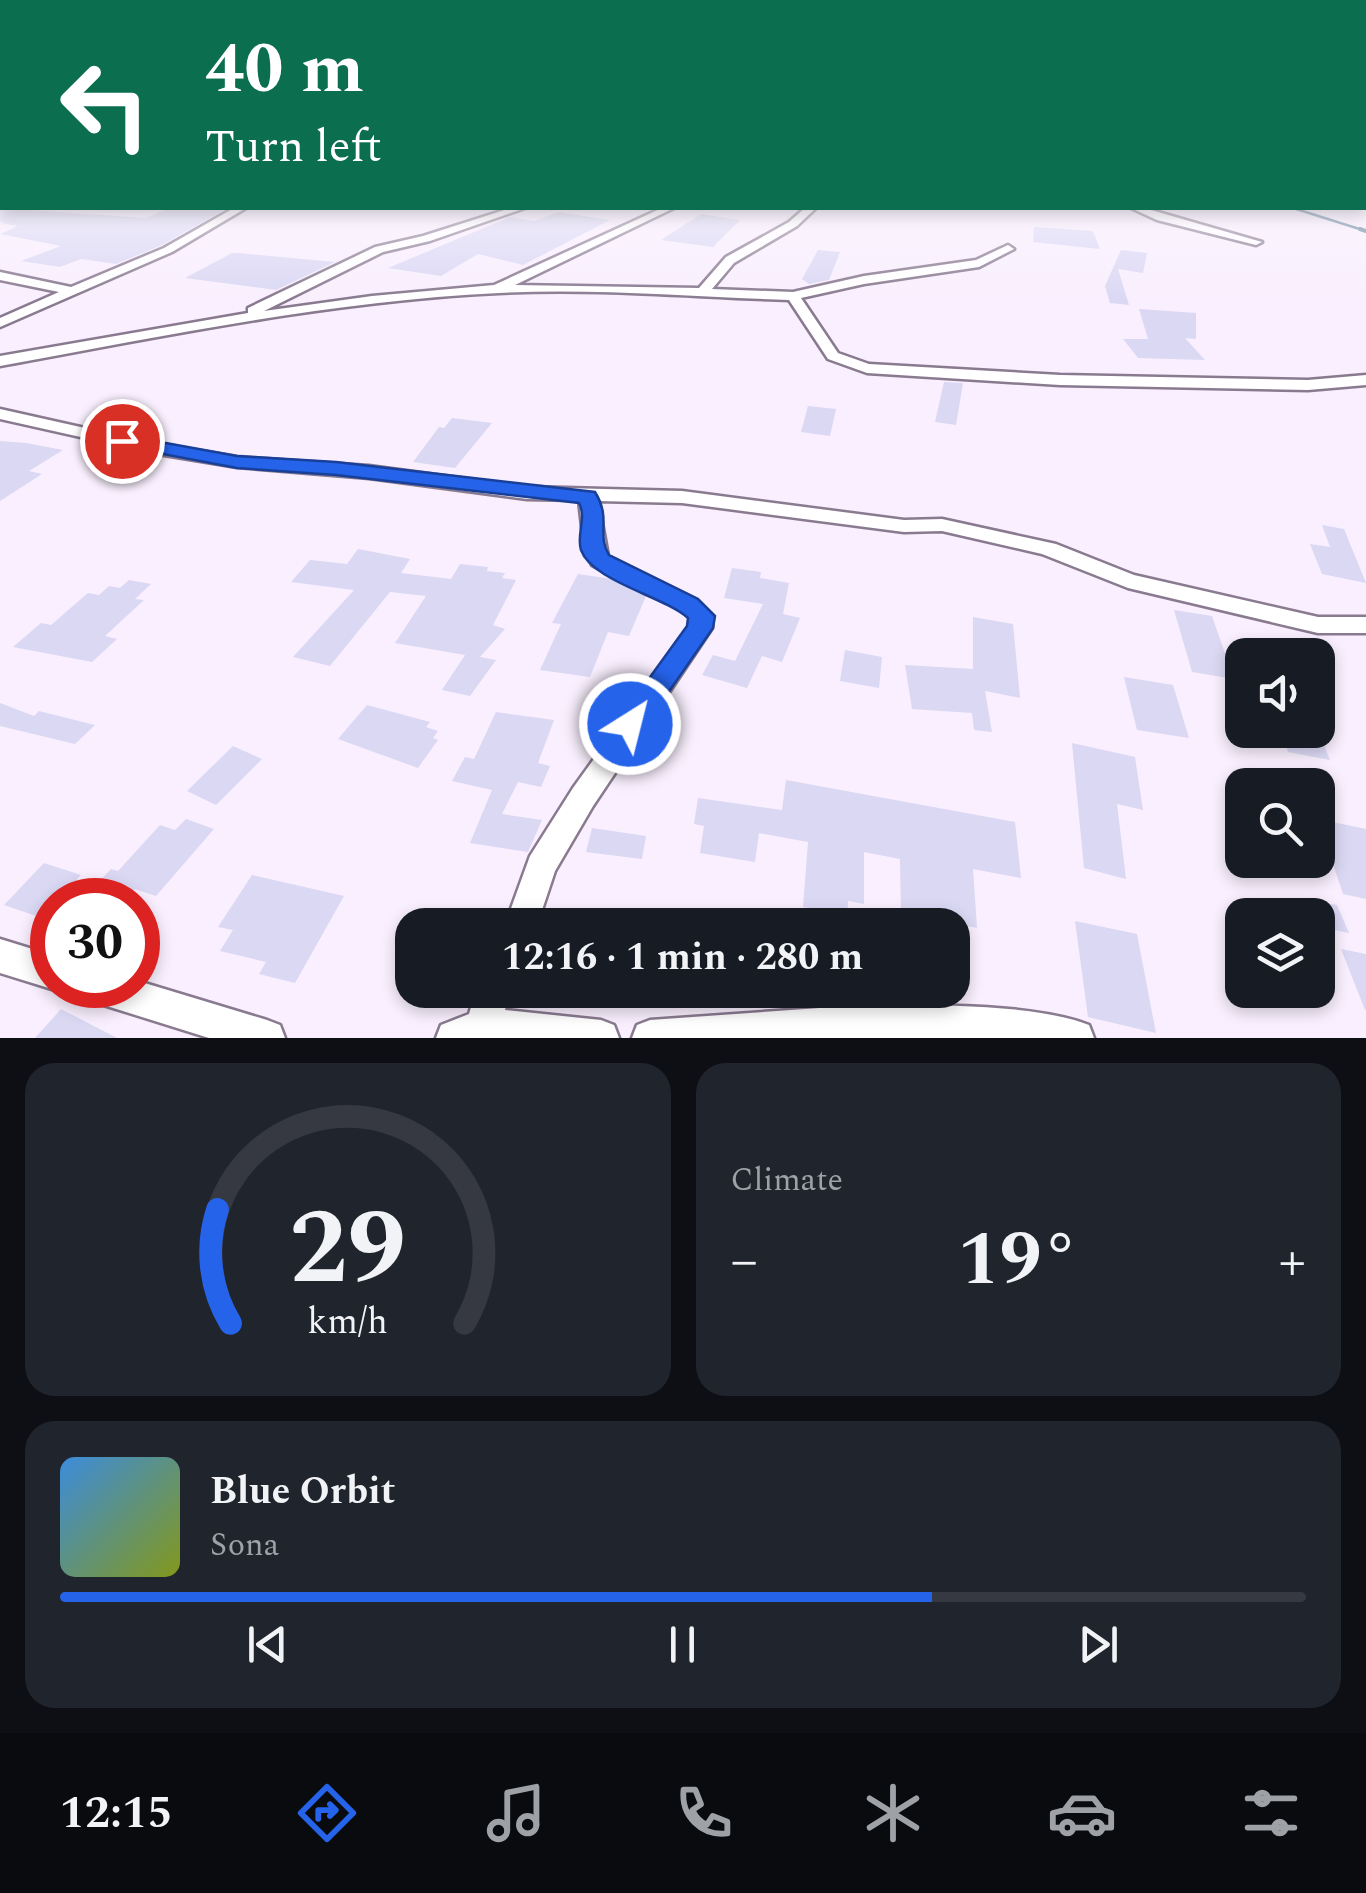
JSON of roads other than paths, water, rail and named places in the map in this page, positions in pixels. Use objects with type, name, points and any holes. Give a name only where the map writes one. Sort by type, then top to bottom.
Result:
[{"type":"street","points":[[0,324],[168,250],[238,210]]},
{"type":"street","points":[[239,318],[379,249],[426,239],[514,210]]},
{"type":"street","points":[[494,289],[665,210]]},
{"type":"street","points":[[702,293],[730,260],[793,224],[809,210]]},
{"type":"street","points":[[1141,210],[1256,242]]},
{"type":"street","points":[[0,361],[239,318],[494,289],[794,296],[864,280],[980,263],[1008,249]]},
{"type":"street","points":[[0,276],[71,291]]},
{"type":"street","points":[[794,296],[833,356],[867,368],[1060,380],[1308,385],[1366,380]]},
{"type":"street","points":[[0,414],[152,448],[237,462],[336,468],[587,497],[682,496],[904,526],[942,525],[1049,549],[1087,567],[1146,586],[1318,625],[1366,625]]},
{"type":"street","points":[[527,908],[542,866],[630,724],[700,628],[702,616],[689,605],[600,560],[592,547],[594,510],[587,497]]},
{"type":"street","points":[[0,956],[30,965]]},
{"type":"street","points":[[160,1005],[267,1038]]},
{"type":"street","points":[[483,1008],[468,1032],[600,1038]]},
{"type":"street","points":[[650,1038],[731,1030],[912,1024],[1008,1026],[1076,1038]]},
{"type":"waterway","points":[[1299,210],[1366,231],[1360,229]]}]
